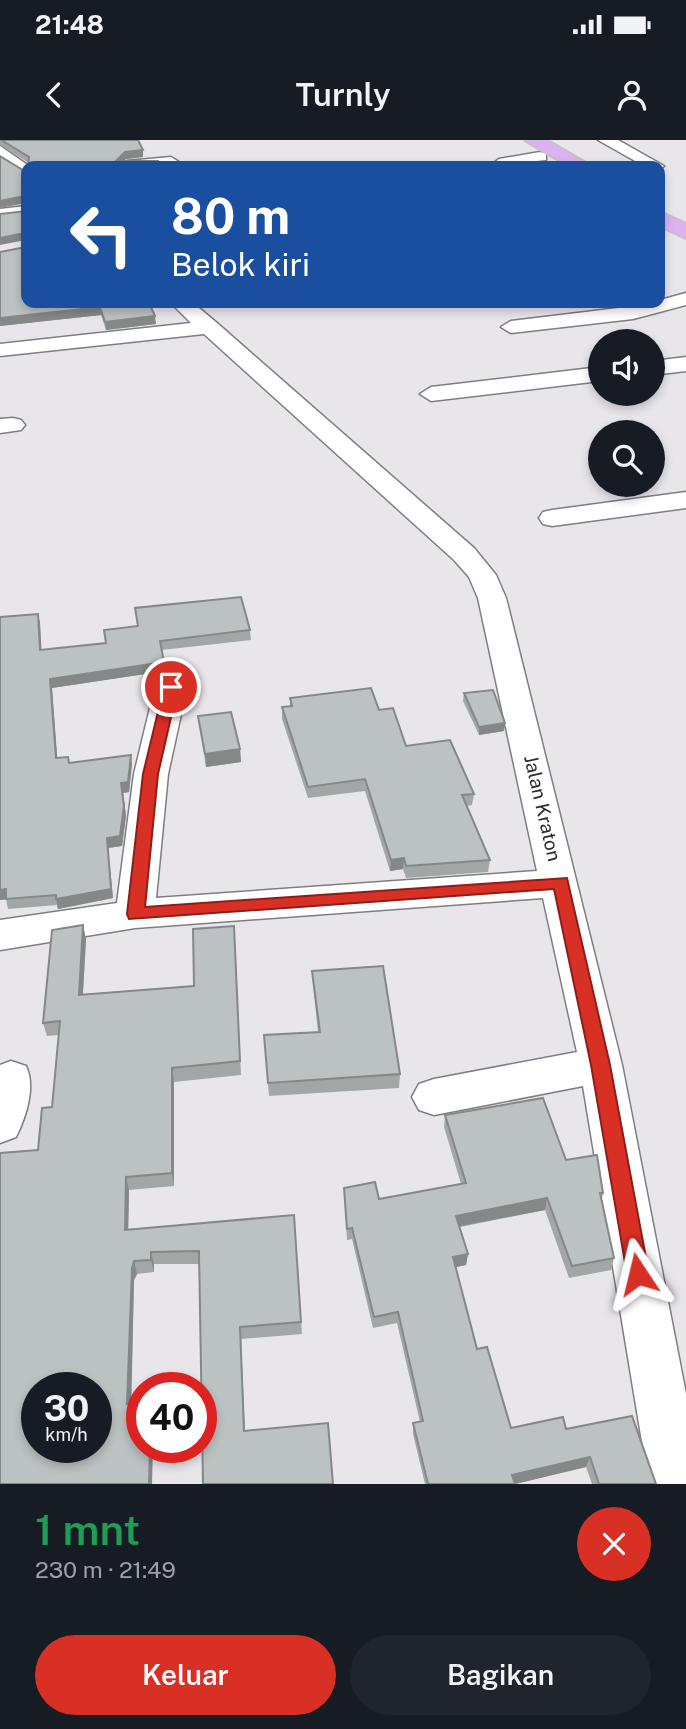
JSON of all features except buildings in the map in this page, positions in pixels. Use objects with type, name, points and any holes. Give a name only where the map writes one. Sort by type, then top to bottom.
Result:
[{"type":"highway","points":[[509,140],[548,161]]},
{"type":"highway","points":[[533,140],[573,161]]},
{"type":"highway","points":[[666,217],[686,232]]},
{"type":"street","points":[[606,140],[646,161]]},
{"type":"street","points":[[0,150],[21,168]]},
{"type":"street","points":[[521,161],[540,157]]},
{"type":"street","points":[[0,214],[21,212]]},
{"type":"street","points":[[665,305],[686,299]]},
{"type":"street","name":"Jalan Kraton","points":[[187,308],[464,554],[482,575],[499,617],[601,1065],[676,1484]]},
{"type":"street","points":[[511,327],[633,313],[652,308]]},
{"type":"street","points":[[0,350],[210,327]]},
{"type":"street","points":[[665,367],[686,364]]},
{"type":"street","points":[[431,394],[588,375]]},
{"type":"street","points":[[552,518],[686,500]]},
{"type":"street","points":[[135,914],[150,774],[171,687]]},
{"type":"street","points":[[0,935],[135,914],[561,883]]},
{"type":"street","points":[[434,1097],[601,1065]]},
{"type":"street","points":[[0,1124],[11,1079]]},
{"type":"route","points":[[171,687],[150,774],[135,914],[561,883],[601,1065],[638,1274]]}]
